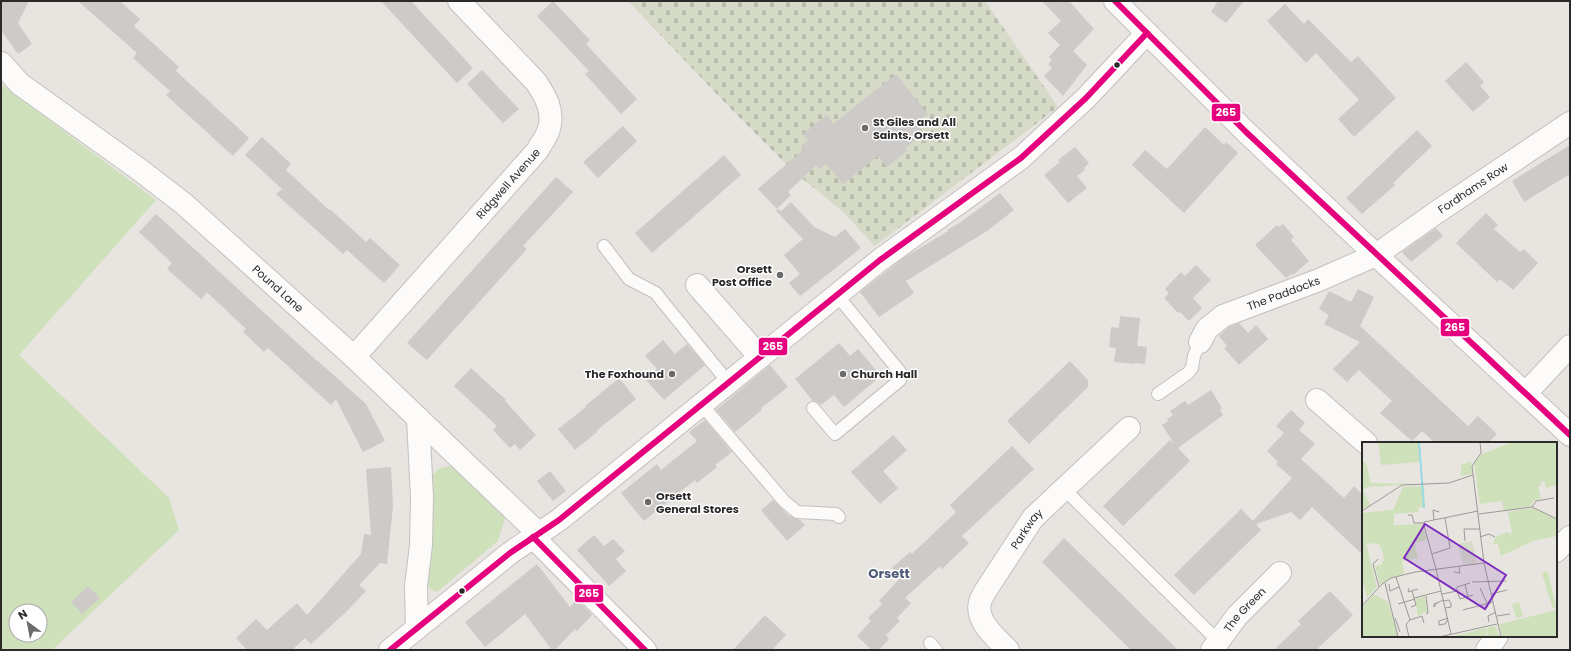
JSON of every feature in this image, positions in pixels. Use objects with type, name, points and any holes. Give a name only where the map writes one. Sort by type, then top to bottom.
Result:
[{"type":"street","name":"Ridgwell Avenue","points":[[354,357],[537,151],[549,129],[550,106],[536,82],[459,1]]},
{"type":"street","points":[[1115,1],[1245,130],[1376,255],[1570,435]]},
{"type":"street","points":[[390,650],[510,554],[559,520],[836,294],[880,260],[1021,158],[1086,98],[1147,33]]},
{"type":"street","name":"Pound Lane","points":[[1,63],[20,84],[140,170],[184,204],[354,357],[536,535],[645,650]]},
{"type":"street","name":"Fordhams Row","points":[[1376,255],[1436,212],[1570,123]]},
{"type":"street","name":"The Paddocks","points":[[1200,342],[1207,329],[1223,316],[1319,280],[1376,255]]},
{"type":"street","points":[[697,284],[759,356]]},
{"type":"street","points":[[1526,393],[1570,346]]},
{"type":"street","points":[[1317,400],[1365,442]]},
{"type":"street","points":[[417,628],[416,586],[420,545],[422,497],[418,418]]},
{"type":"street","name":"Parkway","points":[[1008,650],[989,630],[981,616],[980,603],[986,590],[1033,518],[1129,428]]},
{"type":"street","points":[[1557,550],[1570,536]]},
{"type":"street","name":"The Green","points":[[1215,645],[1237,616],[1280,573]]},
{"type":"street","points":[[1487,650],[1496,637]]},
{"type":"lane","points":[[604,246],[629,279],[656,293],[728,382]]},
{"type":"lane","points":[[813,408],[835,434],[900,380],[900,372],[836,294]]},
{"type":"lane","points":[[1158,394],[1188,373],[1192,368],[1194,356],[1200,342]]},
{"type":"lane","points":[[701,404],[784,501],[797,512],[836,514],[839,517]]},
{"type":"lane","points":[[1064,489],[1215,645]]},
{"type":"green space","points":[[628,1],[985,1],[1058,107],[875,246],[841,210],[794,172],[732,110]]},
{"type":"green space","points":[[1,84],[156,200],[19,355],[169,498],[179,530],[52,650],[1,650]]},
{"type":"green space","points":[[450,466],[457,468],[506,515],[498,541],[437,592],[430,589],[426,580],[432,475],[440,468]]},
{"type":"building","points":[[1,1],[29,1],[18,23],[32,44],[18,54],[1,30]]},
{"type":"building","points":[[78,1],[120,1],[140,19],[134,26],[179,67],[176,71],[249,138],[233,156],[166,95],[170,91],[133,58],[137,53]]},
{"type":"building","points":[[381,1],[411,1],[473,68],[457,83]]},
{"type":"building","points":[[553,1],[590,40],[586,44],[637,99],[621,114],[585,74],[589,71],[537,16]]},
{"type":"building","points":[[1042,1],[1069,1],[1094,29],[1073,51],[1087,65],[1063,96],[1044,76],[1052,68],[1048,64],[1052,60],[1049,57],[1060,45],[1048,33],[1061,21]]},
{"type":"building","points":[[1218,1],[1244,1],[1226,23],[1211,12]]},
{"type":"building","points":[[1285,4],[1304,24],[1308,19],[1351,62],[1358,56],[1396,98],[1354,137],[1338,119],[1359,100],[1316,53],[1306,63],[1267,21]]},
{"type":"building","points":[[1466,62],[1484,82],[1480,86],[1490,97],[1473,112],[1445,81]]},
{"type":"building","points":[[482,70],[519,109],[503,123],[467,84]]},
{"type":"building","name":"St Giles and All Saints, Orsett","points":[[896,74],[928,114],[916,123],[924,133],[905,148],[907,151],[887,167],[878,156],[843,184],[826,164],[820,169],[816,165],[788,192],[791,195],[777,209],[758,189],[804,149],[801,146],[808,140],[803,134],[827,115],[833,124]]},
{"type":"building","points":[[623,126],[637,141],[598,178],[583,162]]},
{"type":"building","points":[[1205,127],[1224,145],[1226,142],[1238,153],[1184,213],[1132,165],[1145,150],[1167,169]]},
{"type":"building","points":[[1417,130],[1432,146],[1393,183],[1395,185],[1362,214],[1346,198]]},
{"type":"building","points":[[262,137],[291,164],[286,170],[329,210],[330,209],[366,242],[370,238],[400,265],[384,283],[347,250],[343,254],[276,194],[282,189],[245,155]]},
{"type":"building","points":[[1570,145],[1570,174],[1524,202],[1512,181]]},
{"type":"building","points":[[1075,147],[1089,163],[1084,168],[1085,170],[1077,176],[1087,188],[1068,203],[1044,175],[1060,162],[1058,160]]},
{"type":"building","points":[[724,155],[741,175],[652,253],[635,233]]},
{"type":"building","points":[[556,177],[573,192],[523,246],[527,249],[427,360],[407,343]]},
{"type":"building","points":[[1000,193],[1014,210],[987,231],[906,281],[914,293],[879,317],[860,292],[902,259],[948,231],[947,230],[961,222]]},
{"type":"building","points":[[791,202],[814,227],[835,237],[845,229],[861,248],[800,296],[789,283],[800,274],[784,255],[803,239],[776,211],[778,209],[781,211]]},
{"type":"building","points":[[1486,213],[1498,225],[1494,229],[1520,252],[1524,249],[1538,263],[1513,290],[1500,279],[1497,282],[1456,243]]},
{"type":"building","points":[[156,214],[366,404],[385,441],[363,452],[336,399],[331,405],[268,348],[264,352],[243,332],[246,329],[210,295],[207,293],[201,299],[167,269],[172,263],[139,232]]},
{"type":"building","points":[[1283,224],[1294,237],[1291,240],[1309,261],[1293,275],[1292,274],[1286,278],[1255,245],[1277,225],[1279,227]]},
{"type":"building","points":[[1436,228],[1443,236],[1411,262],[1402,252]]},
{"type":"building","points":[[1196,265],[1211,280],[1193,298],[1202,308],[1189,321],[1180,312],[1178,313],[1164,298],[1169,293],[1165,289],[1181,272],[1185,276]]},
{"type":"building","points":[[1358,289],[1374,297],[1360,326],[1468,426],[1478,416],[1497,434],[1489,442],[1434,442],[1422,431],[1412,441],[1380,413],[1392,401],[1359,370],[1347,382],[1333,369],[1360,342],[1324,324],[1329,315],[1319,309],[1329,291],[1351,302]]},
{"type":"building","points":[[1120,316],[1140,318],[1137,346],[1147,347],[1145,364],[1114,362],[1116,348],[1109,347],[1111,327],[1119,328]]},
{"type":"building","points":[[1239,323],[1248,333],[1256,325],[1268,339],[1239,365],[1224,348],[1227,346],[1219,336],[1229,327]]},
{"type":"building","name":"The Foxhound","points":[[663,340],[675,354],[687,344],[705,365],[664,400],[646,380],[657,369],[645,356]]},
{"type":"building","name":"Church Hall","points":[[839,343],[850,356],[858,349],[881,376],[844,407],[834,395],[821,405],[816,401],[813,401],[795,379]]},
{"type":"building","points":[[1070,361],[1088,380],[1088,387],[1029,444],[1007,421]]},
{"type":"building","points":[[770,365],[788,387],[761,408],[762,410],[735,432],[716,410]]},
{"type":"building","points":[[471,368],[506,400],[505,401],[536,435],[520,450],[515,444],[510,448],[493,430],[497,426],[454,386]]},
{"type":"building","points":[[619,378],[636,399],[575,450],[558,429]]},
{"type":"building","points":[[1211,390],[1222,408],[1220,410],[1223,415],[1178,448],[1190,461],[1123,526],[1103,506],[1170,440],[1175,445],[1162,425],[1173,415],[1170,411],[1185,401],[1188,405]]},
{"type":"building","points":[[1291,410],[1305,423],[1299,430],[1315,444],[1301,459],[1344,498],[1354,486],[1362,494],[1362,554],[1312,507],[1300,520],[1291,512],[1256,524],[1261,530],[1194,595],[1174,575],[1241,509],[1253,521],[1292,478],[1276,464],[1278,462],[1267,451],[1284,433],[1276,426]]},
{"type":"building","points":[[705,420],[732,452],[715,465],[717,467],[697,483],[695,480],[644,521],[621,493],[657,464],[661,470],[697,441],[689,432]]},
{"type":"building","points":[[893,435],[907,450],[883,471],[898,488],[880,504],[851,472]]},
{"type":"building","points":[[1012,446],[1034,469],[962,536],[969,543],[942,569],[940,566],[905,598],[911,603],[897,618],[900,621],[886,635],[889,639],[879,650],[872,650],[857,636],[871,621],[868,618],[882,604],[879,601],[901,577],[892,568],[910,552],[912,554],[956,512],[950,505]]},
{"type":"building","points":[[391,467],[393,506],[387,564],[380,563],[359,585],[366,591],[345,613],[311,644],[305,638],[292,650],[247,650],[236,638],[256,619],[267,630],[297,603],[307,615],[361,554],[364,534],[371,535],[366,469]]},
{"type":"building","points":[[550,471],[566,491],[553,501],[537,481]]},
{"type":"building","points":[[773,500],[790,517],[791,516],[800,520],[805,525],[787,541],[761,510]]},
{"type":"building","points":[[594,535],[604,546],[613,539],[625,551],[616,559],[626,571],[609,586],[577,550]]},
{"type":"building","points":[[1064,538],[1178,650],[1131,650],[1042,562]]},
{"type":"building","points":[[537,564],[570,607],[577,599],[592,615],[577,631],[575,629],[555,650],[552,650],[525,614],[485,647],[465,622]]},
{"type":"building","points":[[88,586],[100,598],[82,614],[71,602]]},
{"type":"building","points":[[1330,591],[1353,615],[1316,650],[1274,650],[1301,624],[1298,621]]},
{"type":"building","points":[[765,615],[786,635],[772,650],[733,650]]},
{"type":"transit line","name":"265","points":[[1115,1],[1245,131],[1570,435]]},
{"type":"transit line","name":"265","points":[[390,650],[510,553],[559,520],[880,260],[1021,158],[1086,98],[1147,33]]},
{"type":"transit line","name":"265","points":[[533,537],[645,650]]},
{"type":"place","name":"St Giles and All Saints, Orsett","points":[[865,128]]},
{"type":"place","name":"Orsett Post Office","points":[[780,275]]},
{"type":"place","name":"The Foxhound","points":[[672,374]]},
{"type":"place","name":"Church Hall","points":[[843,374]]},
{"type":"place","name":"Orsett General Stores","points":[[648,502]]},
{"type":"district","name":"Orsett","points":[[889,573]]}]
